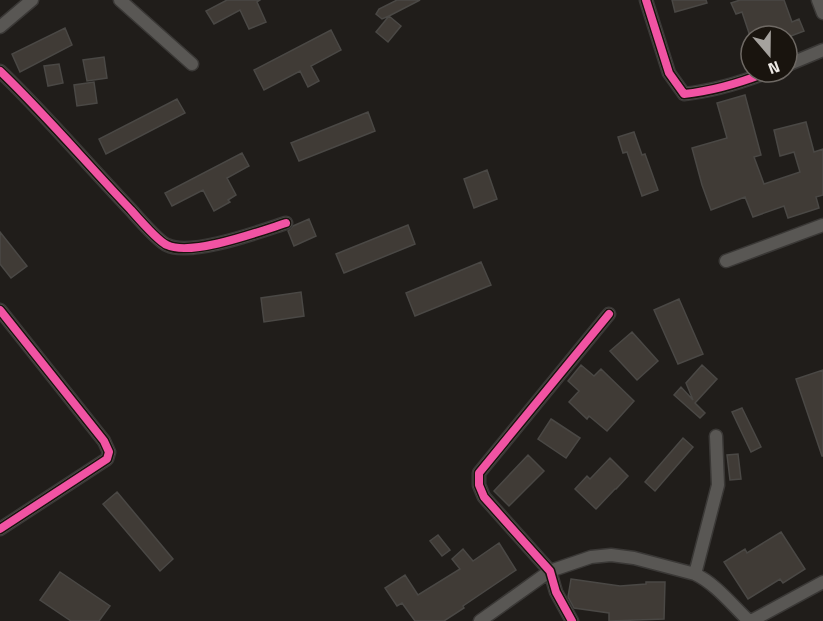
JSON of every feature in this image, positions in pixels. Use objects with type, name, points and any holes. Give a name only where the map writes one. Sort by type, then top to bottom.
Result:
[{"type":"street","points":[[0,27],[32,0]]},
{"type":"street","points":[[120,0],[192,64]]},
{"type":"street","points":[[646,0],[669,73],[684,94],[739,84]]},
{"type":"street","points":[[818,0],[823,13]]},
{"type":"street","points":[[799,59],[823,50]]},
{"type":"street","points":[[0,70],[166,245],[180,248],[224,243],[286,223]]},
{"type":"street","points":[[726,261],[823,225]]},
{"type":"street","points":[[0,310],[104,441],[109,452],[107,459],[0,529]]},
{"type":"street","points":[[572,621],[556,592],[550,571],[483,497],[479,485],[479,472],[609,314]]},
{"type":"street","points":[[695,574],[718,485],[716,436]]},
{"type":"street","points":[[480,621],[550,571],[591,557],[611,555],[634,558],[695,574],[710,583],[750,621],[823,582]]},
{"type":"building","points":[[227,0],[260,0],[257,2],[266,22],[249,29],[240,10],[214,24],[206,11]]},
{"type":"building","points":[[397,0],[420,0],[382,19],[376,14],[379,9]]},
{"type":"building","points":[[672,0],[706,0],[707,3],[675,12]]},
{"type":"building","points":[[740,0],[784,0],[792,22],[799,19],[804,31],[799,33],[799,24],[746,24],[742,12],[736,14],[731,3]]},
{"type":"building","points":[[389,16],[401,26],[388,42],[376,32]]},
{"type":"building","points":[[65,28],[72,45],[20,72],[12,54]]},
{"type":"building","points":[[331,30],[341,50],[311,66],[319,81],[308,87],[300,71],[264,90],[254,70]]},
{"type":"building","points":[[104,57],[107,78],[87,81],[83,60]]},
{"type":"building","points":[[59,64],[63,83],[48,86],[44,66]]},
{"type":"building","points":[[94,82],[97,103],[77,106],[74,85]]},
{"type":"building","points":[[745,95],[761,155],[754,157],[764,184],[800,172],[794,152],[780,156],[774,130],[806,122],[814,152],[823,149],[823,195],[816,197],[819,208],[788,218],[784,206],[753,217],[745,197],[711,210],[692,148],[727,138],[717,103]]},
{"type":"building","points":[[177,99],[185,113],[106,154],[99,139]]},
{"type":"building","points":[[368,112],[375,131],[299,161],[291,143]]},
{"type":"building","points":[[634,132],[658,190],[642,196],[627,152],[623,153],[618,137]]},
{"type":"building","points":[[242,153],[249,166],[227,178],[236,195],[228,200],[230,202],[214,211],[203,190],[172,206],[165,193]]},
{"type":"building","points":[[487,170],[497,199],[474,208],[464,179]]},
{"type":"building","points":[[309,219],[316,236],[294,246],[288,231],[293,226]]},
{"type":"building","points":[[408,225],[415,244],[344,273],[336,254]]},
{"type":"building","points":[[0,232],[27,266],[11,278],[0,264]]},
{"type":"building","points":[[481,262],[491,285],[415,316],[406,293]]},
{"type":"building","points":[[301,292],[304,316],[264,322],[261,298]]},
{"type":"building","points":[[679,299],[703,354],[678,364],[654,310]]},
{"type":"building","points":[[632,332],[658,361],[637,380],[610,351]]},
{"type":"building","points":[[581,365],[594,376],[601,369],[634,401],[607,431],[589,416],[587,419],[569,402],[579,391],[568,381]]},
{"type":"building","points":[[702,365],[717,379],[695,403],[705,413],[700,418],[674,395],[681,387],[693,400],[686,383]]},
{"type":"building","points":[[823,370],[823,456],[822,456],[796,379]]},
{"type":"building","points":[[742,408],[761,447],[751,452],[732,412]]},
{"type":"building","points":[[551,419],[580,438],[566,458],[538,439]]},
{"type":"building","points":[[683,438],[693,447],[655,491],[645,482]]},
{"type":"building","points":[[738,454],[741,479],[730,480],[727,455]]},
{"type":"building","points":[[528,455],[544,471],[509,506],[494,491]]},
{"type":"building","points":[[610,458],[628,476],[596,509],[575,489],[587,476],[590,479]]},
{"type":"building","points":[[117,492],[173,559],[160,571],[103,504]]},
{"type":"building","points":[[781,532],[805,569],[783,583],[780,579],[748,599],[724,562],[745,549],[747,553]]},
{"type":"building","points":[[438,535],[450,550],[442,556],[430,541]]},
{"type":"building","points":[[499,543],[516,570],[444,621],[415,621],[402,603],[397,606],[385,588],[405,575],[418,595],[460,569],[452,559],[463,549],[473,561]]},
{"type":"building","points":[[60,572],[110,606],[99,621],[71,621],[40,600]]},
{"type":"building","points":[[571,579],[620,586],[665,582],[664,619],[609,621],[609,613],[574,608],[568,597]]},
{"type":"cycle path","points":[[646,0],[669,73],[684,94],[739,82]]},
{"type":"cycle path","points":[[0,71],[149,229],[167,245],[178,248],[209,245],[244,237],[286,223]]},
{"type":"cycle path","points":[[0,310],[104,441],[109,452],[107,459],[0,529]]},
{"type":"cycle path","points":[[572,621],[556,592],[550,571],[484,497],[479,485],[479,473],[609,314]]}]
